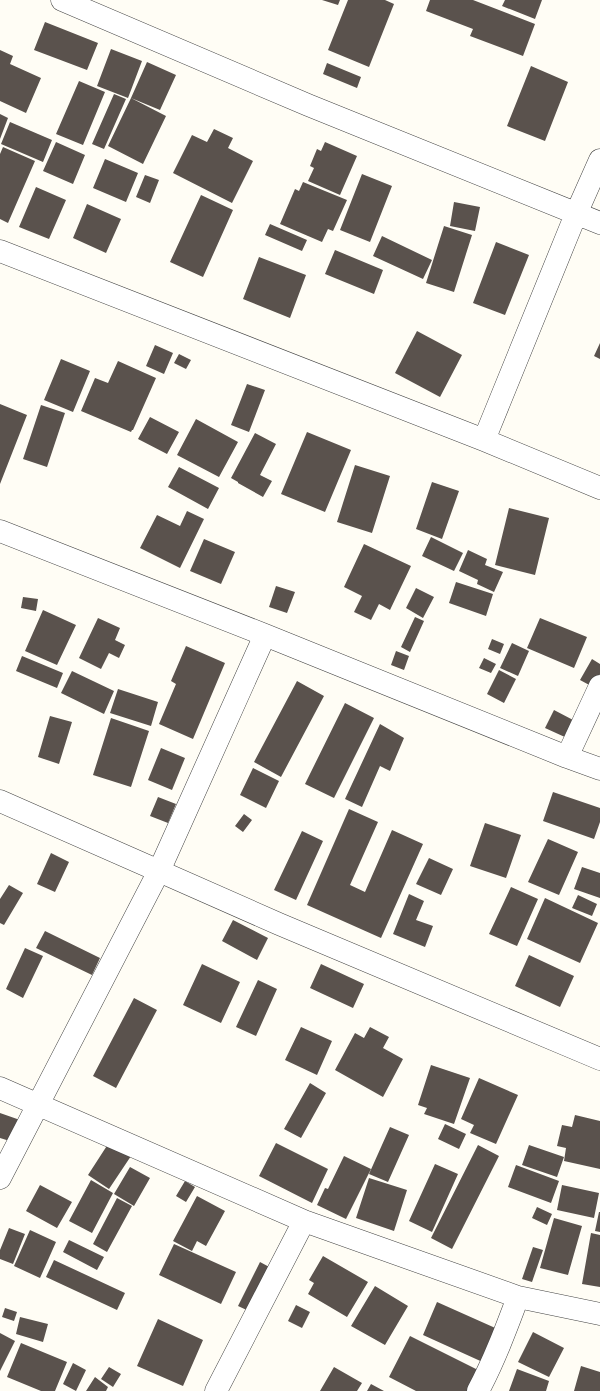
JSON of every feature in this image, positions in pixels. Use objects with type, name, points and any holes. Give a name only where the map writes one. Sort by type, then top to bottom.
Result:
[{"type":"street","points":[[62,0],[308,105],[600,223]]},
{"type":"street","points":[[484,440],[576,214],[600,160]]},
{"type":"street","points":[[0,251],[484,440],[600,488]]},
{"type":"street","points":[[0,531],[265,635],[567,758],[600,769]]},
{"type":"street","points":[[0,1178],[159,871],[265,635]]},
{"type":"street","points":[[567,758],[600,686]]},
{"type":"street","points":[[0,801],[279,924],[600,1059]]},
{"type":"street","points":[[0,1088],[304,1221],[518,1297],[600,1314]]},
{"type":"street","points":[[216,1391],[304,1221]]},
{"type":"street","points":[[478,1391],[507,1329],[518,1297]]},
{"type":"building","points":[[322,0],[340,0],[338,5]]},
{"type":"building","points":[[348,0],[385,0],[394,4],[369,67],[328,50]]},
{"type":"building","points":[[430,0],[473,0],[535,24],[523,56],[470,36],[473,29],[426,11]]},
{"type":"building","points":[[505,0],[542,0],[535,19],[502,6]]},
{"type":"building","points":[[45,22],[98,43],[87,70],[34,50]]},
{"type":"building","points":[[111,49],[142,61],[128,98],[97,86]]},
{"type":"building","points":[[0,50],[13,56],[10,64],[41,78],[26,113],[0,101]]},
{"type":"building","points":[[147,62],[176,75],[160,110],[131,98]]},
{"type":"building","points":[[327,63],[361,77],[357,88],[323,74]]},
{"type":"building","points":[[531,66],[568,82],[545,141],[507,126]]},
{"type":"building","points":[[79,81],[105,92],[83,145],[56,134]]},
{"type":"building","points":[[114,94],[126,99],[104,149],[92,144]]},
{"type":"building","points":[[131,98],[166,116],[143,164],[108,146]]},
{"type":"building","points":[[0,114],[8,118],[0,139]]},
{"type":"building","points":[[10,122],[52,140],[43,162],[1,144]]},
{"type":"building","points":[[214,129],[233,138],[228,148],[253,161],[232,203],[173,173],[192,135],[207,142]]},
{"type":"building","points":[[56,142],[85,155],[73,184],[43,171]]},
{"type":"building","points":[[325,142],[357,156],[340,195],[308,181],[314,168],[310,166],[317,149],[321,151]]},
{"type":"building","points":[[3,147],[35,161],[8,223],[0,219],[0,154]]},
{"type":"building","points":[[105,159],[138,173],[126,202],[93,188]]},
{"type":"building","points":[[362,174],[392,186],[370,242],[340,230]]},
{"type":"building","points":[[145,175],[159,180],[150,203],[136,197]]},
{"type":"building","points":[[303,182],[347,200],[333,231],[328,229],[322,242],[280,224],[295,189],[299,191]]},
{"type":"building","points":[[36,187],[66,200],[49,239],[19,227]]},
{"type":"building","points":[[201,195],[233,210],[203,277],[170,262]]},
{"type":"building","points":[[454,202],[480,207],[475,231],[450,226]]},
{"type":"building","points":[[87,204],[121,219],[106,253],[73,238]]},
{"type":"building","points":[[270,224],[307,240],[302,251],[265,235]]},
{"type":"building","points":[[444,226],[472,235],[454,292],[426,283]]},
{"type":"building","points":[[382,236],[432,260],[423,279],[373,256]]},
{"type":"building","points":[[496,242],[529,255],[505,315],[473,303]]},
{"type":"building","points":[[335,250],[383,270],[374,294],[325,274]]},
{"type":"building","points":[[259,257],[306,275],[290,318],[243,299]]},
{"type":"building","points":[[417,331],[462,355],[440,397],[395,373]]},
{"type":"building","points":[[600,343],[600,359],[594,356]]},
{"type":"building","points":[[155,345],[173,353],[164,374],[146,366]]},
{"type":"building","points":[[179,354],[191,360],[186,369],[174,363]]},
{"type":"building","points":[[61,359],[90,371],[73,412],[44,400]]},
{"type":"building","points":[[118,361],[156,378],[131,432],[81,411],[95,378],[108,383]]},
{"type":"building","points":[[247,384],[265,390],[249,432],[231,425]]},
{"type":"building","points":[[0,404],[27,415],[0,484]]},
{"type":"building","points":[[41,405],[65,413],[47,467],[23,459]]},
{"type":"building","points":[[150,417],[179,432],[167,454],[138,439]]},
{"type":"building","points":[[196,419],[238,442],[219,477],[177,455]]},
{"type":"building","points":[[307,432],[351,450],[325,512],[281,494]]},
{"type":"building","points":[[255,433],[276,444],[260,475],[272,481],[263,497],[231,478]]},
{"type":"building","points":[[355,465],[390,476],[372,533],[337,522]]},
{"type":"building","points":[[179,467],[219,488],[208,509],[168,487]]},
{"type":"building","points":[[432,482],[459,491],[442,539],[416,529]]},
{"type":"building","points":[[509,508],[549,518],[535,575],[495,565]]},
{"type":"building","points":[[187,511],[204,519],[180,568],[140,548],[157,515],[180,526]]},
{"type":"building","points":[[431,537],[463,553],[454,571],[422,556]]},
{"type":"building","points":[[204,539],[235,552],[221,584],[190,571]]},
{"type":"building","points":[[364,544],[411,566],[390,610],[379,604],[371,620],[354,612],[362,596],[344,587]]},
{"type":"building","points":[[468,550],[487,559],[485,565],[503,572],[494,592],[477,584],[478,580],[459,571]]},
{"type":"building","points":[[456,582],[493,594],[486,616],[449,603]]},
{"type":"building","points":[[276,586],[295,592],[287,613],[269,607]]},
{"type":"building","points":[[416,588],[434,597],[423,618],[406,608]]},
{"type":"building","points":[[23,597],[38,599],[36,611],[21,608]]},
{"type":"building","points":[[43,610],[76,625],[57,665],[25,651]]},
{"type":"building","points":[[415,617],[424,621],[410,652],[401,647]]},
{"type":"building","points":[[98,618],[120,628],[115,640],[125,645],[119,658],[109,653],[101,669],[79,658]]},
{"type":"building","points":[[540,618],[587,637],[574,668],[527,648]]},
{"type":"building","points":[[492,639],[504,644],[500,654],[488,649]]},
{"type":"building","points":[[512,643],[529,651],[518,676],[500,668]]},
{"type":"building","points":[[186,646],[225,663],[193,739],[159,724],[176,684],[171,681]]},
{"type":"building","points":[[396,651],[409,656],[404,670],[391,665]]},
{"type":"building","points":[[22,656],[63,673],[57,688],[16,671]]},
{"type":"building","points":[[484,658],[496,664],[491,673],[479,668]]},
{"type":"building","points":[[592,659],[600,664],[600,674],[593,687],[580,680]]},
{"type":"building","points":[[499,670],[516,679],[504,703],[487,694]]},
{"type":"building","points":[[72,671],[114,691],[104,714],[61,693]]},
{"type":"building","points":[[297,681],[324,696],[281,777],[254,762]]},
{"type":"building","points":[[118,689],[158,702],[151,726],[110,713]]},
{"type":"building","points":[[345,703],[374,718],[334,798],[305,784]]},
{"type":"building","points":[[554,710],[575,721],[567,738],[545,728]]},
{"type":"building","points":[[50,716],[72,722],[59,764],[38,757]]},
{"type":"building","points":[[111,718],[149,731],[131,787],[93,775]]},
{"type":"building","points":[[380,724],[404,738],[390,771],[380,766],[362,807],[345,799]]},
{"type":"building","points":[[161,748],[185,758],[172,790],[148,780]]},
{"type":"building","points":[[253,768],[279,781],[266,808],[240,795]]},
{"type":"building","points":[[553,792],[600,808],[600,822],[594,839],[543,821]]},
{"type":"building","points":[[158,797],[176,804],[168,823],[150,816]]},
{"type":"building","points":[[349,809],[378,822],[350,885],[365,892],[392,830],[423,844],[381,938],[307,905]]},
{"type":"building","points":[[244,814],[252,820],[243,832],[235,826]]},
{"type":"building","points":[[485,823],[521,835],[506,878],[470,866]]},
{"type":"building","points":[[302,831],[323,841],[296,900],[274,890]]},
{"type":"building","points":[[548,839],[578,852],[559,895],[528,882]]},
{"type":"building","points":[[51,853],[69,862],[55,892],[37,884]]},
{"type":"building","points":[[429,858],[453,869],[441,895],[416,884]]},
{"type":"building","points":[[582,867],[600,873],[600,898],[574,889]]},
{"type":"building","points":[[9,885],[23,893],[4,925],[0,923],[0,899]]},
{"type":"building","points":[[511,887],[538,899],[517,946],[489,934]]},
{"type":"building","points":[[409,894],[424,901],[416,920],[433,926],[425,947],[393,934]]},
{"type":"building","points":[[578,895],[597,904],[592,916],[572,908]]},
{"type":"building","points":[[545,898],[598,923],[580,963],[527,939]]},
{"type":"building","points":[[233,920],[268,938],[257,960],[222,941]]},
{"type":"building","points":[[45,931],[100,958],[92,975],[36,948]]},
{"type":"building","points":[[25,948],[43,956],[23,998],[6,989]]},
{"type":"building","points":[[529,955],[574,976],[560,1007],[515,986]]},
{"type":"building","points":[[202,964],[240,982],[221,1023],[183,1005]]},
{"type":"building","points":[[321,964],[364,984],[353,1008],[310,988]]},
{"type":"building","points":[[258,980],[277,989],[256,1036],[236,1027]]},
{"type":"building","points":[[134,998],[157,1010],[116,1088],[93,1076]]},
{"type":"building","points":[[301,1027],[332,1041],[317,1075],[285,1060]]},
{"type":"building","points":[[370,1027],[389,1037],[383,1048],[403,1059],[383,1097],[335,1070],[355,1033],[364,1038]]},
{"type":"building","points":[[431,1065],[470,1078],[454,1124],[424,1114],[427,1108],[418,1105]]},
{"type":"building","points":[[479,1078],[518,1095],[496,1144],[470,1133],[474,1125],[461,1119]]},
{"type":"building","points":[[310,1083],[326,1093],[301,1138],[284,1129]]},
{"type":"building","points":[[0,1113],[20,1120],[13,1142],[0,1138]]},
{"type":"building","points":[[575,1115],[600,1121],[600,1169],[564,1161],[566,1148],[557,1146],[562,1125],[572,1127]]},
{"type":"building","points":[[445,1124],[466,1134],[459,1149],[438,1139]]},
{"type":"building","points":[[390,1127],[409,1135],[388,1182],[369,1174]]},
{"type":"building","points":[[110,1141],[131,1156],[109,1189],[88,1175]]},
{"type":"building","points":[[276,1143],[328,1169],[312,1203],[259,1176]]},
{"type":"building","points":[[478,1145],[499,1156],[452,1249],[431,1238]]},
{"type":"building","points":[[529,1145],[564,1157],[557,1177],[522,1165]]},
{"type":"building","points":[[344,1156],[371,1169],[346,1219],[317,1205],[325,1188],[328,1189]]},
{"type":"building","points":[[435,1164],[458,1174],[432,1232],[409,1221]]},
{"type":"building","points":[[516,1165],[559,1181],[551,1203],[508,1187]]},
{"type":"building","points":[[130,1167],[150,1178],[134,1206],[114,1194]]},
{"type":"building","points":[[369,1178],[407,1190],[394,1231],[356,1218]]},
{"type":"building","points":[[91,1180],[113,1193],[92,1233],[69,1221]]},
{"type":"building","points":[[185,1181],[195,1187],[186,1202],[176,1196]]},
{"type":"building","points":[[40,1185],[72,1202],[57,1228],[26,1211]]},
{"type":"building","points":[[562,1185],[599,1193],[594,1218],[557,1210]]},
{"type":"building","points":[[197,1196],[225,1211],[206,1246],[197,1241],[192,1251],[173,1241]]},
{"type":"building","points":[[117,1198],[132,1206],[107,1252],[93,1244]]},
{"type":"building","points":[[537,1207],[552,1214],[547,1225],[532,1218]]},
{"type":"building","points":[[600,1212],[600,1232],[595,1231]]},
{"type":"building","points":[[554,1218],[582,1226],[568,1275],[540,1268]]},
{"type":"building","points":[[9,1228],[25,1234],[13,1264],[0,1259],[0,1250]]},
{"type":"building","points":[[30,1230],[56,1242],[40,1278],[14,1266]]},
{"type":"building","points":[[591,1233],[600,1235],[600,1287],[582,1284]]},
{"type":"building","points":[[69,1240],[104,1257],[97,1270],[63,1252]]},
{"type":"building","points":[[174,1244],[236,1272],[221,1304],[159,1275]]},
{"type":"building","points":[[533,1247],[543,1250],[532,1282],[522,1279]]},
{"type":"building","points":[[323,1256],[368,1282],[347,1317],[308,1294],[314,1283],[309,1280]]},
{"type":"building","points":[[54,1260],[125,1293],[117,1310],[46,1277]]},
{"type":"building","points":[[260,1262],[273,1269],[251,1312],[238,1306]]},
{"type":"building","points":[[375,1286],[408,1306],[385,1345],[351,1326]]},
{"type":"building","points":[[437,1302],[502,1331],[487,1364],[423,1335]]},
{"type":"building","points":[[296,1305],[310,1312],[302,1328],[288,1321]]},
{"type":"building","points":[[5,1308],[17,1312],[14,1321],[2,1317]]},
{"type":"building","points":[[20,1317],[48,1324],[43,1342],[16,1334]]},
{"type":"building","points":[[158,1319],[203,1340],[183,1386],[137,1366]]},
{"type":"building","points":[[533,1332],[564,1348],[549,1377],[518,1362]]},
{"type":"building","points":[[0,1333],[15,1341],[0,1371]]},
{"type":"building","points":[[410,1336],[478,1370],[467,1391],[416,1391],[389,1377]]},
{"type":"building","points":[[21,1343],[67,1362],[55,1391],[41,1391],[7,1377]]},
{"type":"building","points":[[73,1363],[86,1370],[76,1391],[63,1384]]},
{"type":"building","points":[[581,1366],[600,1372],[600,1391],[574,1391]]},
{"type":"building","points":[[109,1367],[121,1374],[113,1387],[101,1379]]},
{"type":"building","points":[[334,1367],[362,1383],[357,1391],[320,1391]]},
{"type":"building","points":[[517,1369],[549,1381],[546,1391],[509,1391]]},
{"type":"building","points":[[95,1377],[108,1387],[106,1391],[86,1391]]},
{"type":"building","points":[[371,1384],[384,1391],[367,1391]]}]
